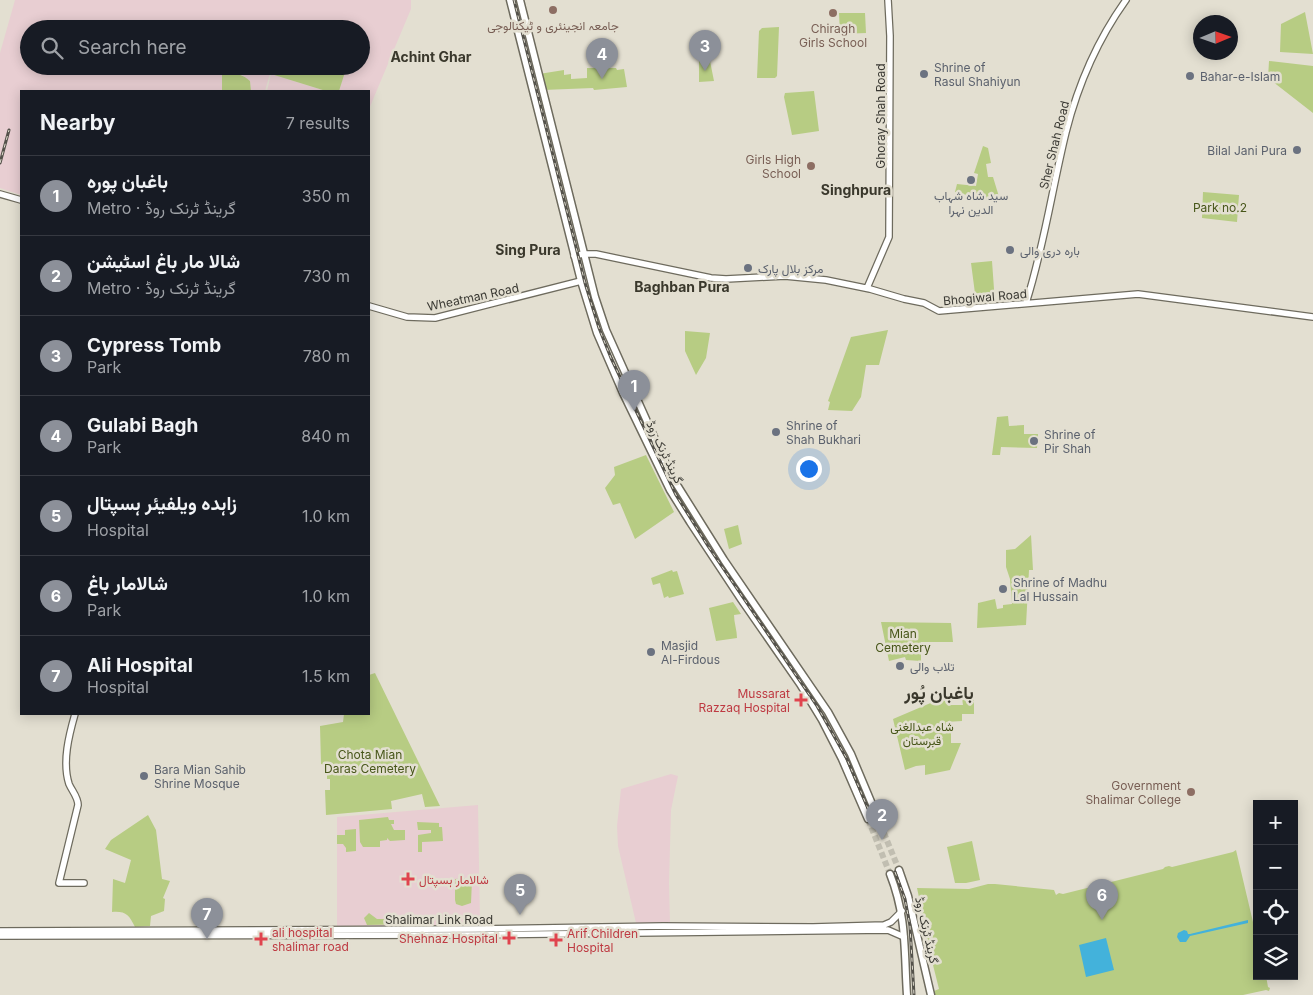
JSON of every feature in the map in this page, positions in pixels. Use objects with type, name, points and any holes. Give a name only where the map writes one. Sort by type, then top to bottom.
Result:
[{"type":"main road","name":"گرینڈ ٹرنک روڈ","points":[[510,0],[574,256],[597,333],[670,490],[718,566],[808,696],[834,742],[868,820]]},
{"type":"main road","name":"گرینڈ ٹرنک روڈ","points":[[520,0],[583,254],[606,330],[672,477],[724,560],[828,712],[851,754],[877,816]]},
{"type":"main road","name":"Ghoray Shah Road","points":[[867,288],[889,237],[890,53],[888,0]]},
{"type":"main road","name":"Sher Shah Road","points":[[1026,303],[1036,272],[1066,133],[1075,102],[1098,47],[1126,0]]},
{"type":"main road","points":[[0,194],[20,200]]},
{"type":"main road","name":"Bhogiwal Road","points":[[574,256],[596,254],[726,280],[792,276],[867,288],[924,303],[939,311],[1138,294],[1313,317]]},
{"type":"main road","name":"Wheatman Road","points":[[370,306],[407,317],[435,318],[581,281]]},
{"type":"main road","points":[[76,715],[66,758],[69,784],[78,805],[59,883],[84,882]]},
{"type":"main road","points":[[859,796],[865,795],[867,791]]},
{"type":"main road","points":[[865,811],[868,807],[873,806]]},
{"type":"main road","name":"گرینڈ ٹرنک روڈ","points":[[898,870],[908,896],[931,995]]},
{"type":"main road","name":"گرینڈ ٹرنک روڈ","points":[[890,874],[902,911],[908,995]]},
{"type":"main road","name":"Shalimar Link Road","points":[[794,929],[884,925],[891,922],[902,911]]},
{"type":"main road","name":"Shalimar Link Road","points":[[0,936],[794,929],[888,930],[904,937]]},
{"type":"main road","name":"Shalimar Link Road","points":[[0,931],[355,932]]},
{"type":"shaded area","points":[[15,0],[411,0],[411,9],[370,107],[370,90],[339,90],[344,75],[370,75],[370,20],[20,20],[20,75],[222,75],[222,90],[20,90],[20,195],[0,188],[0,53]]},
{"type":"shaded area","points":[[242,75],[269,75],[265,90],[251,90],[250,81]]},
{"type":"shaded area","points":[[271,75],[274,75],[323,90],[267,90]]},
{"type":"shaded area","points":[[671,774],[678,776],[671,810],[670,924],[636,923],[618,846],[617,826],[621,789]]},
{"type":"shaded area","name":"شالامار ہسپتال","points":[[478,805],[480,925],[337,926],[337,817]]},
{"type":"green space","points":[[1305,12],[1313,54],[1280,52],[1281,24]]},
{"type":"green space","points":[[839,13],[865,13],[866,33],[840,34]]},
{"type":"green space","points":[[779,27],[777,76],[775,78],[757,78],[759,31],[762,28]]},
{"type":"green space","points":[[699,61],[710,61],[714,81],[699,82]]},
{"type":"green space","points":[[1269,61],[1313,66],[1313,113],[1268,78]]},
{"type":"green space","points":[[587,68],[624,69],[627,87],[594,90],[593,88],[543,90],[539,74],[564,70],[564,75],[571,74],[571,79],[587,78]]},
{"type":"green space","points":[[222,75],[240,75],[250,81],[251,90],[222,90]]},
{"type":"green space","points":[[274,75],[344,75],[339,90],[323,90]]},
{"type":"green space","points":[[814,91],[819,131],[792,135],[784,97],[785,93]]},
{"type":"green space","points":[[983,146],[988,148],[991,163],[986,164],[988,177],[993,177],[1000,200],[998,203],[955,192],[957,184],[976,186],[978,174],[974,173]]},
{"type":"green space","name":"Park no.2","points":[[1203,192],[1239,195],[1237,222],[1202,218]]},
{"type":"green space","points":[[992,261],[995,303],[978,304],[971,263]]},
{"type":"green space","points":[[888,330],[879,365],[866,365],[861,397],[852,411],[828,410],[830,402],[828,401],[851,337]]},
{"type":"green space","points":[[685,331],[710,333],[706,358],[696,375],[685,351]]},
{"type":"green space","points":[[1008,416],[1009,426],[1024,425],[1024,434],[1038,434],[1037,448],[1001,447],[1000,455],[992,455],[997,417]]},
{"type":"green space","points":[[646,455],[674,512],[635,539],[620,503],[613,505],[605,488],[615,475],[614,467]]},
{"type":"green space","points":[[738,525],[742,544],[729,549],[724,529]]},
{"type":"green space","name":"Shrine of Madhu Lal Hussain","points":[[1031,535],[1033,570],[1029,570],[1026,625],[977,628],[978,603],[995,599],[997,609],[1003,608],[1003,605],[1012,604],[1010,579],[1006,567],[1006,550],[1015,549]]},
{"type":"green space","points":[[672,570],[673,572],[677,571],[684,594],[664,598],[660,583],[653,585],[651,578]]},
{"type":"green space","points":[[733,602],[741,614],[734,615],[737,638],[716,641],[709,608]]},
{"type":"green space","name":"Mian Cemetery","points":[[881,622],[951,623],[953,642],[921,642],[921,661],[906,660],[905,657],[889,661]]},
{"type":"green space","name":"Chota Mian Daras Cemetery","points":[[375,673],[440,806],[425,807],[422,794],[391,801],[392,809],[326,815],[325,790],[330,790],[330,779],[327,779],[327,765],[321,764],[320,726],[343,722],[344,715],[370,715],[370,675]]},
{"type":"green space","name":"شاہ عبدالغنی قبرستان","points":[[947,696],[948,705],[963,705],[962,698],[974,698],[974,714],[962,714],[962,721],[946,722],[946,733],[951,733],[951,743],[961,743],[950,770],[925,775],[925,765],[905,770],[893,719]]},
{"type":"green space","points":[[148,815],[156,830],[162,879],[170,881],[163,898],[165,899],[164,911],[151,916],[150,926],[135,927],[131,919],[126,915],[121,912],[112,912],[113,879],[125,883],[131,860],[105,849],[111,840]]},
{"type":"green space","points":[[388,817],[389,820],[394,820],[394,824],[391,824],[394,830],[405,830],[405,840],[390,841],[387,838],[387,840],[380,841],[380,847],[363,847],[360,842],[359,820]]},
{"type":"green space","points":[[417,822],[439,823],[439,827],[442,827],[443,841],[422,842],[422,852],[418,852],[418,835],[431,833],[431,830],[418,830]]},
{"type":"green space","points":[[356,829],[356,851],[346,852],[343,844],[337,844],[337,835],[345,835],[345,830]]},
{"type":"green space","points":[[972,841],[980,880],[955,883],[947,847]]},
{"type":"green space","points":[[1236,850],[1253,922],[1253,980],[1267,980],[1270,988],[1269,991],[1243,995],[935,995],[934,991],[939,989],[922,926],[924,924],[917,888],[969,889],[995,884],[1054,890],[1056,895],[1169,866],[1172,867]]},
{"type":"green space","points":[[468,878],[472,880],[471,903],[462,906],[456,904],[455,879]]},
{"type":"green space","points":[[369,913],[377,919],[414,919],[414,924],[367,925],[364,918]]},
{"type":"water","points":[[1248,920],[1248,923],[1190,936],[1186,942],[1180,942],[1177,937],[1178,933],[1184,930],[1190,934]]},
{"type":"water","points":[[1106,938],[1114,970],[1086,977],[1079,945]]},
{"type":"tunnel","points":[[877,816],[899,870]]},
{"type":"tunnel","points":[[868,819],[890,874]]},
{"type":"railway","points":[[514,0],[585,283],[599,328],[611,358],[676,495],[708,546],[817,706],[847,759],[872,818]]},
{"type":"railway","points":[[0,163],[9,130]]},
{"type":"railway","points":[[895,872],[905,899],[910,926],[914,995]]},
{"type":"place","name":"جامعہ انجینئری و ٹیکنالوجی","points":[[553,10]]},
{"type":"place","name":"Chiragh Girls School","points":[[833,13]]},
{"type":"place","name":"Cypress Tomb","points":[[705,71]]},
{"type":"place","name":"Shrine of Rasul Shahiyun","points":[[924,74]]},
{"type":"place","name":"Bahar-e-Islam","points":[[1190,76]]},
{"type":"place","name":"Gulabi Bagh","points":[[602,79]]},
{"type":"place","name":"Bilal Jani Pura","points":[[1297,150]]},
{"type":"place","name":"Girls High School","points":[[811,166]]},
{"type":"place","name":"سید شاہ شہاب الدین نہرا","points":[[971,180]]},
{"type":"place","name":"بارہ دری والی","points":[[1010,250]]},
{"type":"place","name":"مرکز بلال پارک","points":[[748,268]]},
{"type":"place","name":"باغبان پورہ","points":[[634,411]]},
{"type":"place","name":"Shrine of Shah Bukhari","points":[[776,432]]},
{"type":"place","name":"Shrine of Pir Shah","points":[[1034,441]]},
{"type":"place","name":"Shrine of Madhu Lal Hussain","points":[[1003,589]]},
{"type":"place","name":"Masjid Al-Firdous","points":[[651,652]]},
{"type":"place","name":"تلاب والی","points":[[900,666]]},
{"type":"place","name":"Mussarat Razzaq Hospital","points":[[801,700]]},
{"type":"place","name":"Bara Mian Sahib Shrine Mosque","points":[[144,776]]},
{"type":"place","name":"Government Shalimar College","points":[[1191,792]]},
{"type":"place","name":"شالا مار باغ اسٹیشن","points":[[882,840]]},
{"type":"place","name":"شالامار ہسپتال","points":[[408,879]]},
{"type":"place","name":"زاہدہ ویلفیئر ہسپتال","points":[[520,915]]},
{"type":"place","name":"شالامار باغ","points":[[1102,920]]},
{"type":"place","name":"Shehnaz Hospital","points":[[509,938]]},
{"type":"place","name":"Ali Hospital","points":[[207,939]]},
{"type":"place","name":"ali hospital shalimar road","points":[[261,939]]},
{"type":"place","name":"Arif Children Hospital","points":[[556,940]]},
{"type":"district","name":"Achint Ghar","points":[[431,56]]},
{"type":"district","name":"Singhpura","points":[[856,189]]},
{"type":"district","name":"Sing Pura","points":[[528,249]]},
{"type":"district","name":"Baghban Pura","points":[[682,286]]},
{"type":"district","name":"باغبان پُور","points":[[939,692]]}]
